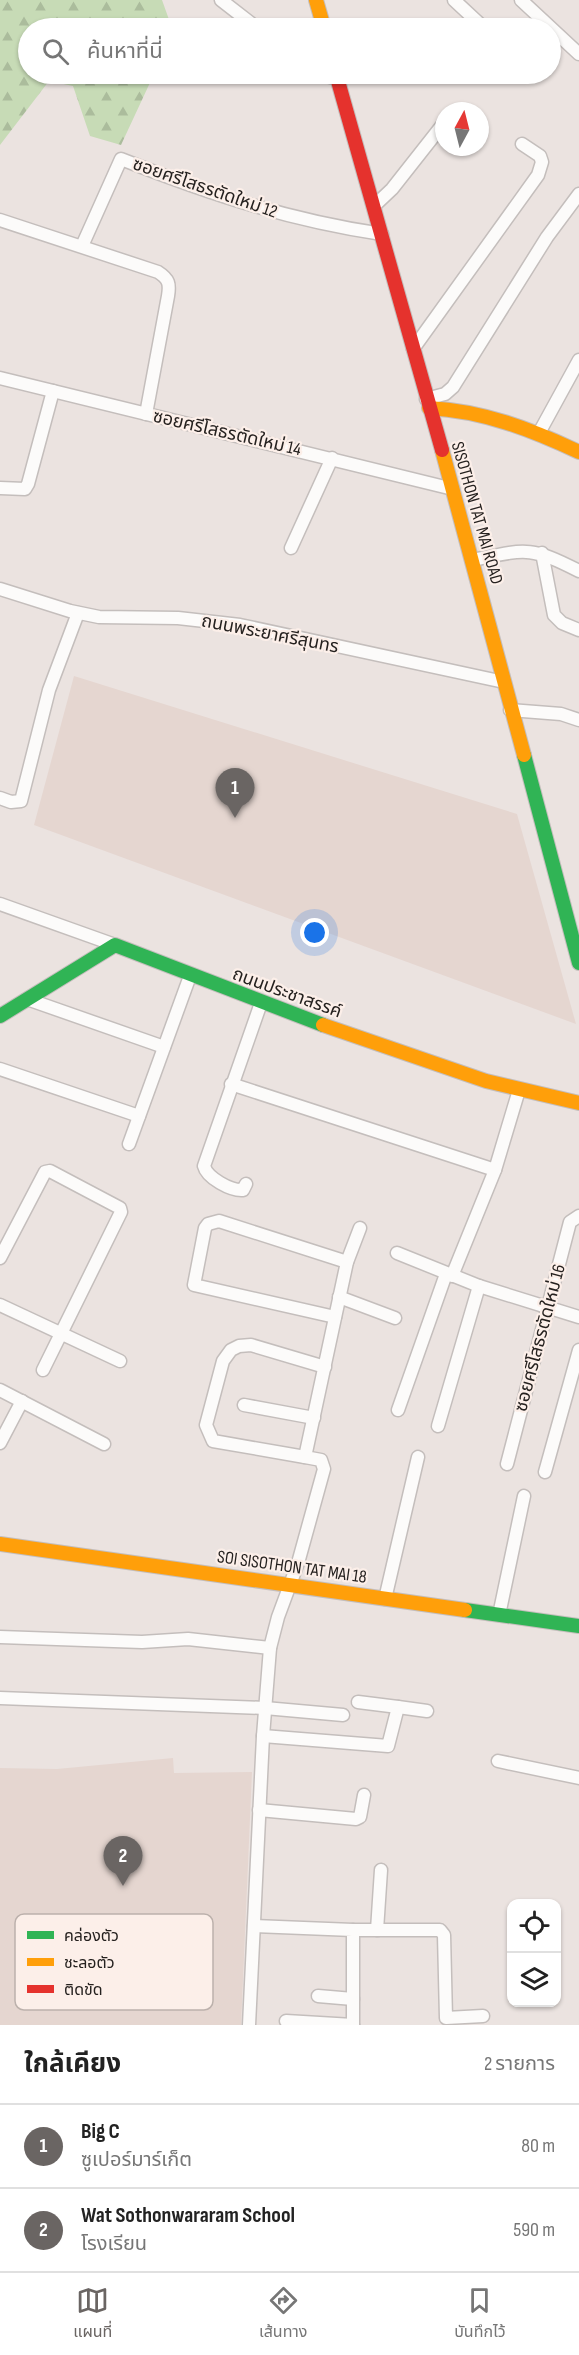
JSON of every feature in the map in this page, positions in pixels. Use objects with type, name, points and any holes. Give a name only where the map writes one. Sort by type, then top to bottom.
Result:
[{"type":"street","points":[[221,0],[244,18]]},
{"type":"street","points":[[316,0],[321,18]]},
{"type":"street","points":[[454,0],[473,18]]},
{"type":"street","points":[[521,0],[541,18]]},
{"type":"street","points":[[561,36],[578,51]]},
{"type":"street","name":"SISOTHON TAT MAI ROAD","points":[[339,84],[453,489],[579,963]]},
{"type":"street","points":[[374,206],[392,189],[435,134]]},
{"type":"street","points":[[413,349],[538,175],[542,162],[540,156],[522,144]]},
{"type":"street","name":"ซอยศรีโสธรตัดใหม่ 12","points":[[82,246],[121,159],[218,196],[279,214],[321,225],[382,234]]},
{"type":"street","points":[[428,403],[453,387],[547,237],[579,194]]},
{"type":"street","points":[[0,220],[158,272],[167,278],[170,285],[146,414]]},
{"type":"street","points":[[539,433],[579,360]]},
{"type":"street","name":"ซอยศรีโสธรตัดใหม่ 14","points":[[0,378],[453,489]]},
{"type":"street","points":[[0,488],[18,490],[25,489],[28,484],[53,391]]},
{"type":"street","points":[[428,403],[476,411],[539,433],[579,452]]},
{"type":"street","points":[[291,548],[332,458]]},
{"type":"street","points":[[472,560],[517,551],[543,552],[579,571]]},
{"type":"street","points":[[543,552],[554,615],[562,623],[579,630]]},
{"type":"street","name":"ถนนพระยาศรีสุนทร","points":[[0,589],[78,613],[108,618],[206,620],[240,625],[504,682]]},
{"type":"street","points":[[0,798],[11,802],[21,801],[50,690],[78,613]]},
{"type":"street","points":[[510,710],[561,714],[579,720]]},
{"type":"street","points":[[0,904],[115,945]]},
{"type":"street","points":[[0,1016],[115,945]]},
{"type":"street","name":"ถนนประชาสรรค์","points":[[115,945],[261,1003],[448,1069],[519,1090],[579,1104]]},
{"type":"street","points":[[129,1144],[190,976]]},
{"type":"street","points":[[27,999],[164,1047]]},
{"type":"street","points":[[246,1185],[243,1190],[235,1190],[209,1174],[204,1166],[261,1003]]},
{"type":"street","points":[[0,1069],[139,1116]]},
{"type":"street","points":[[231,1084],[495,1170]]},
{"type":"street","points":[[398,1410],[449,1275],[495,1170],[519,1090]]},
{"type":"street","points":[[0,1258],[45,1172],[50,1171],[118,1204],[121,1212],[43,1370]]},
{"type":"street","name":"ซอยศรีโสธรตัดใหม่ 16","points":[[507,1464],[570,1222],[579,1216]]},
{"type":"street","points":[[335,1317],[194,1285],[205,1228],[208,1224],[219,1221],[347,1262]]},
{"type":"street","points":[[305,1457],[347,1262],[360,1228]]},
{"type":"street","points":[[397,1253],[479,1286],[579,1317]]},
{"type":"street","points":[[438,1426],[479,1286]]},
{"type":"street","points":[[339,1297],[395,1318]]},
{"type":"street","points":[[0,1305],[120,1361]]},
{"type":"street","points":[[249,2025],[263,1736],[270,1648],[278,1617],[291,1585],[324,1469],[321,1460],[213,1441],[206,1425],[223,1361],[231,1350],[239,1346],[251,1346],[325,1367]]},
{"type":"street","points":[[545,1472],[579,1350]]},
{"type":"street","points":[[0,1390],[104,1444]]},
{"type":"street","points":[[0,1443],[21,1401]]},
{"type":"street","points":[[244,1405],[314,1418]]},
{"type":"street","points":[[385,1599],[418,1457]]},
{"type":"street","points":[[499,1615],[524,1496]]},
{"type":"street","name":"SOI SISOTHON TAT MAI 18","points":[[0,1544],[579,1626]]},
{"type":"street","points":[[0,1637],[142,1642],[188,1639],[270,1648]]},
{"type":"street","points":[[0,1698],[265,1708],[343,1715]]},
{"type":"street","points":[[358,1702],[427,1711]]},
{"type":"street","points":[[263,1736],[384,1747],[391,1743],[398,1707]]},
{"type":"street","points":[[498,1761],[579,1778]]},
{"type":"street","points":[[259,1810],[356,1819],[360,1816],[364,1795]]},
{"type":"street","points":[[377,1930],[381,1870]]},
{"type":"street","points":[[254,1926],[353,1930],[435,1929],[444,1935],[446,2021],[483,2016]]},
{"type":"street","points":[[286,2021],[353,2025],[353,1930]]},
{"type":"street","points":[[318,1996],[353,1999]]},
{"type":"shaded area","points":[[74,676],[517,814],[576,1024],[34,825]]},
{"type":"shaded area","points":[[173,1758],[174,1773],[252,1772],[241,2025],[0,2025],[0,1768],[57,1769]]},
{"type":"green space","points":[[0,0],[162,0],[168,18],[18,18],[18,84],[47,84],[0,145]]},
{"type":"green space","points":[[63,84],[149,84],[121,145],[90,136],[73,86]]},
{"type":"traffic: fast","points":[[524,755],[579,963]]},
{"type":"traffic: fast","points":[[0,1016],[115,945],[323,1025]]},
{"type":"traffic: fast","points":[[465,1610],[579,1626]]},
{"type":"traffic: slow","points":[[316,0],[321,18]]},
{"type":"traffic: slow","points":[[429,408],[468,413],[506,422],[579,452]]},
{"type":"traffic: slow","points":[[442,450],[524,755]]},
{"type":"traffic: slow","points":[[323,1025],[486,1081],[579,1103]]},
{"type":"traffic: slow","points":[[0,1544],[465,1610]]},
{"type":"traffic: jam","points":[[339,84],[442,450]]},
{"type":"place","name":"Big C","points":[[235,818]]},
{"type":"place","name":"Wat Sothonwararam School","points":[[123,1886]]}]
